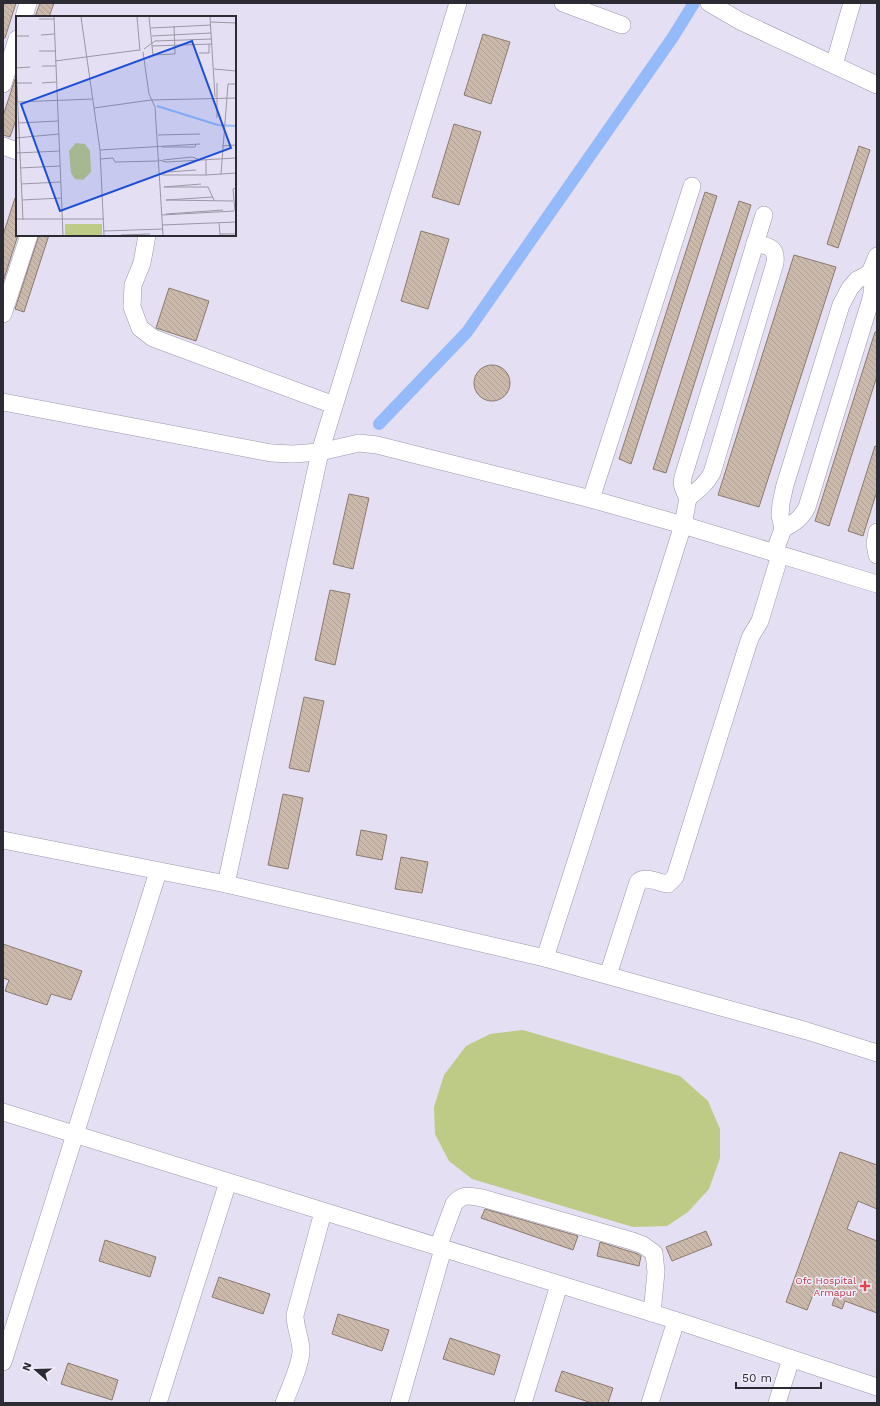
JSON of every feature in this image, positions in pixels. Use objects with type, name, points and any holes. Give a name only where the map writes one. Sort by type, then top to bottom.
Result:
[{"type":"street","points":[[24,16],[28,3]]},
{"type":"street","points":[[226,884],[320,452],[458,3]]},
{"type":"street","points":[[563,3],[622,25]]},
{"type":"street","points":[[709,3],[727,15],[877,85]]},
{"type":"street","points":[[834,64],[852,3]]},
{"type":"street","points":[[3,84],[16,42]]},
{"type":"street","points":[[3,146],[16,150]]},
{"type":"street","points":[[591,499],[692,186]]},
{"type":"street","points":[[688,498],[683,490],[683,477],[764,215]]},
{"type":"street","points":[[3,314],[29,236]]},
{"type":"street","points":[[147,236],[142,263],[133,285],[132,298],[132,307],[140,328],[153,338],[334,405]]},
{"type":"street","points":[[545,958],[631,692],[682,525],[688,498],[702,487],[712,473],[775,263],[776,255],[773,250],[768,246],[755,243]]},
{"type":"street","points":[[608,975],[638,882],[641,879],[645,879],[668,884],[675,877],[748,644],[762,612],[783,529],[780,515],[785,485],[841,305],[850,288],[857,280],[870,273],[877,256]]},
{"type":"street","points":[[783,529],[803,515],[807,507],[873,291],[873,280],[870,273]]},
{"type":"street","points":[[3,402],[271,453],[293,454],[320,452],[359,443],[377,445],[591,499],[877,584]]},
{"type":"street","points":[[877,532],[875,544],[877,555]]},
{"type":"street","points":[[3,840],[158,872],[226,884],[545,958],[807,1030],[877,1053]]},
{"type":"street","points":[[3,1362],[158,872]]},
{"type":"street","points":[[3,1112],[652,1313],[877,1387]]},
{"type":"street","points":[[158,1403],[228,1182]]},
{"type":"street","points":[[399,1403],[454,1204],[459,1198],[464,1196],[482,1198],[643,1245],[654,1253],[656,1260],[652,1313]]},
{"type":"street","points":[[284,1403],[301,1350],[295,1325],[295,1315],[323,1212]]},
{"type":"street","points":[[523,1403],[559,1285]]},
{"type":"street","points":[[650,1403],[676,1321]]},
{"type":"street","points":[[777,1403],[791,1359]]},
{"type":"green space","points":[[523,1030],[680,1076],[708,1101],[720,1129],[720,1158],[709,1189],[688,1212],[667,1226],[633,1227],[472,1179],[449,1161],[435,1134],[434,1107],[444,1075],[466,1046],[490,1034]]},
{"type":"building","points":[[3,3],[16,3],[5,38],[3,38]]},
{"type":"building","points":[[40,3],[54,3],[49,16],[35,16]]},
{"type":"building","points":[[483,34],[510,42],[491,104],[464,95]]},
{"type":"building","points":[[15,79],[16,120],[10,137],[3,135],[3,116]]},
{"type":"building","points":[[454,124],[481,132],[459,205],[432,197]]},
{"type":"building","points":[[859,146],[870,150],[838,248],[827,244]]},
{"type":"building","points":[[705,192],[717,196],[631,464],[619,459]]},
{"type":"building","points":[[16,198],[16,236],[18,236],[3,282],[3,235]]},
{"type":"building","points":[[739,201],[751,205],[666,473],[653,469]]},
{"type":"building","points":[[421,231],[449,239],[428,309],[401,301]]},
{"type":"building","points":[[39,236],[49,236],[24,312],[15,309]]},
{"type":"building","points":[[794,255],[836,267],[759,507],[718,495]]},
{"type":"building","points":[[169,288],[209,301],[196,341],[156,328]]},
{"type":"building","points":[[875,332],[877,332],[877,376],[829,526],[815,521]]},
{"type":"building","points":[[492,365],[502,368],[507,373],[510,383],[507,393],[502,398],[492,401],[482,398],[477,393],[474,383],[477,373],[482,368]]},
{"type":"building","points":[[875,446],[877,447],[877,491],[863,536],[848,531]]},
{"type":"building","points":[[349,494],[369,498],[353,569],[333,564]]},
{"type":"building","points":[[330,590],[350,594],[335,665],[315,660]]},
{"type":"building","points":[[304,697],[324,701],[309,772],[289,768]]},
{"type":"building","points":[[283,794],[303,798],[288,869],[268,865]]},
{"type":"building","points":[[361,830],[387,835],[382,860],[356,855]]},
{"type":"building","points":[[401,857],[428,862],[422,893],[395,889]]},
{"type":"building","points":[[3,944],[82,971],[71,1000],[51,994],[47,1005],[5,991],[9,980],[3,978]]},
{"type":"building","points":[[840,1152],[877,1165],[877,1209],[858,1201],[847,1229],[877,1241],[877,1313],[845,1301],[842,1309],[832,1305],[835,1297],[815,1290],[807,1310],[786,1302]]},
{"type":"building","points":[[485,1209],[578,1236],[573,1250],[481,1218]]},
{"type":"building","points":[[706,1231],[712,1245],[672,1261],[666,1247]]},
{"type":"building","points":[[105,1240],[156,1257],[150,1277],[99,1261]]},
{"type":"building","points":[[600,1242],[638,1254],[641,1256],[639,1266],[597,1256]]},
{"type":"building","points":[[219,1277],[270,1294],[263,1314],[212,1297]]},
{"type":"building","points":[[338,1314],[389,1330],[382,1351],[332,1334]]},
{"type":"building","points":[[450,1338],[500,1355],[494,1375],[443,1359]]},
{"type":"building","points":[[68,1363],[118,1380],[112,1400],[61,1384]]},
{"type":"building","points":[[562,1371],[613,1388],[608,1403],[592,1403],[555,1391]]},
{"type":"waterway","points":[[379,424],[467,332],[673,37],[694,3]]},
{"type":"place","name":"Ofc Hospital Armapur","points":[[865,1286]]}]
